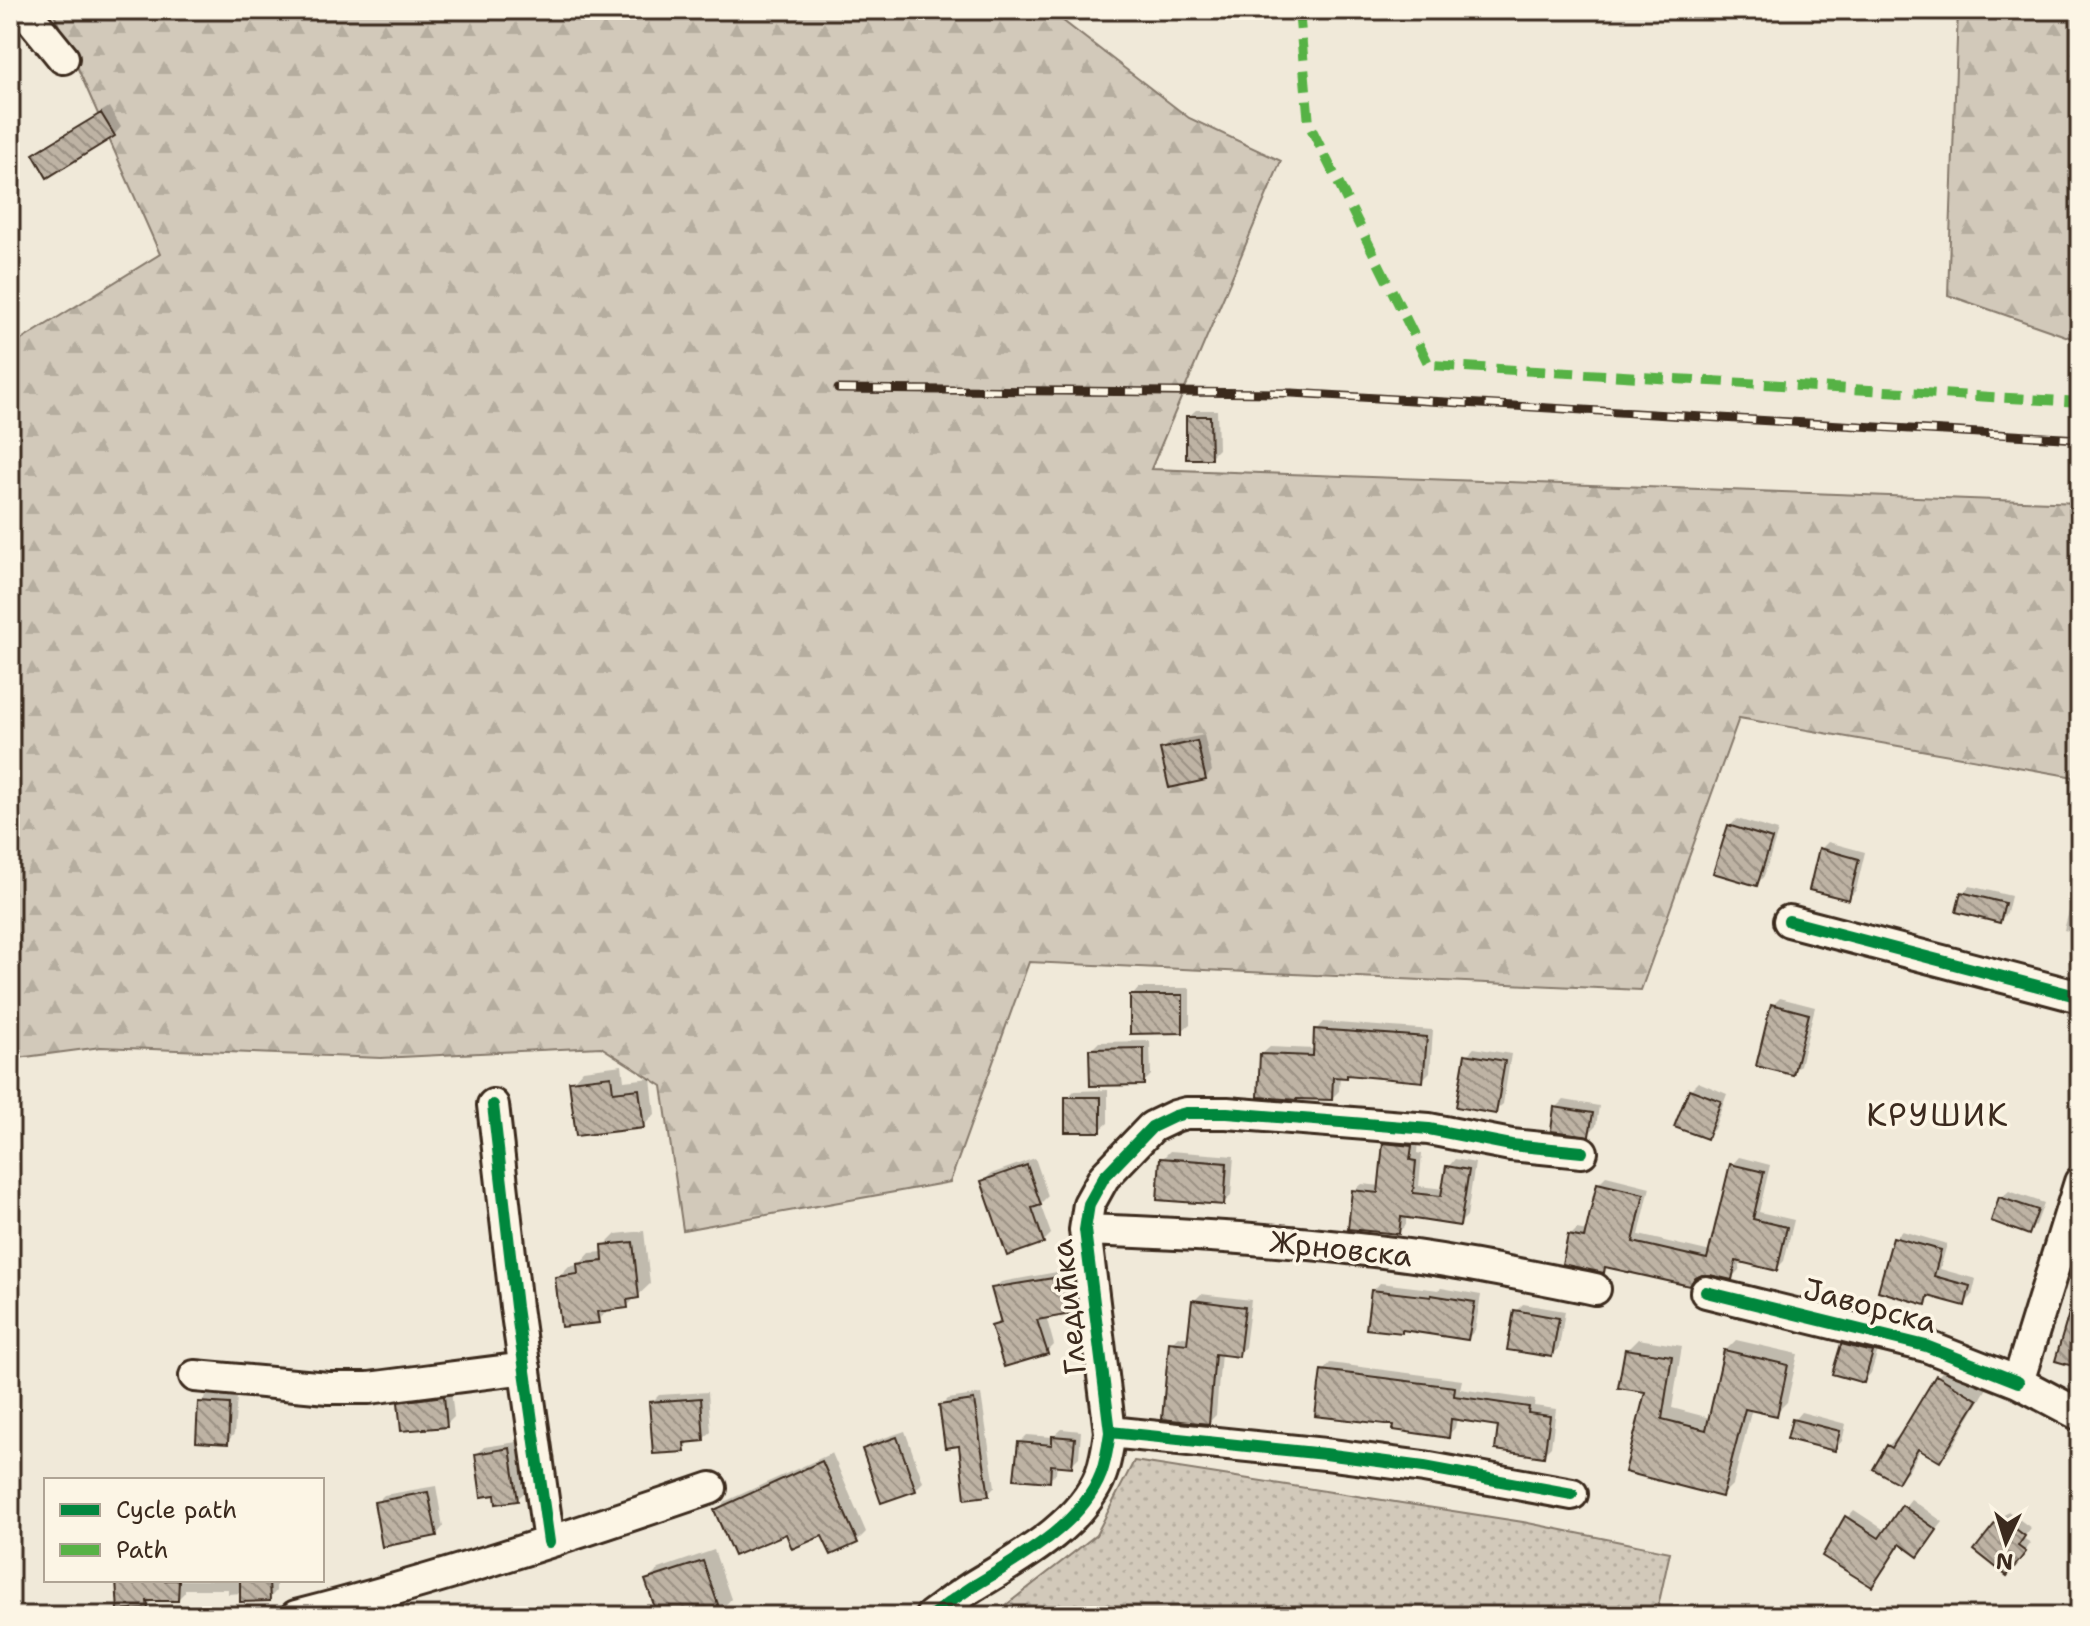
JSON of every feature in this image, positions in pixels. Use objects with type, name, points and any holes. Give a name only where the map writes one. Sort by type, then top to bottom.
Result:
[{"type":"street","points":[[24,10],[63,58]]},
{"type":"street","points":[[1789,921],[2080,997]]},
{"type":"street","points":[[493,1105],[549,1542]]},
{"type":"street","name":"Гледићка","points":[[931,1616],[1046,1540],[1077,1510],[1101,1474],[1110,1432],[1085,1230],[1089,1204],[1104,1177],[1152,1127],[1186,1113],[1227,1113],[1429,1129],[1511,1145],[1582,1152]]},
{"type":"street","points":[[2018,1382],[2080,1182]]},
{"type":"street","name":"Жрновска","points":[[1085,1230],[1162,1233],[1366,1250],[1463,1263],[1595,1289]]},
{"type":"street","name":"Јаворска","points":[[1706,1292],[1926,1346],[2018,1382],[2080,1415]]},
{"type":"street","points":[[195,1376],[328,1388],[369,1388],[525,1368]]},
{"type":"street","points":[[1110,1432],[1424,1467],[1572,1494]]},
{"type":"street","points":[[296,1616],[366,1607],[711,1488]]},
{"type":"green space","points":[[52,10],[1049,10],[1189,118],[1281,161],[1151,469],[2080,503],[2080,778],[1739,718],[1641,990],[1029,962],[950,1182],[683,1230],[662,1086],[601,1047],[381,1058],[101,1047],[10,1059],[10,347],[160,254]]},
{"type":"green space","points":[[1958,10],[2080,10],[2080,341],[1948,295]]},
{"type":"green space","points":[[1134,1461],[1523,1522],[1670,1552],[1656,1616],[992,1616],[1096,1535]]},
{"type":"building","points":[[101,113],[115,136],[47,178],[33,154]]},
{"type":"building","points":[[1186,416],[1210,416],[1211,459],[1186,459]]},
{"type":"building","points":[[1197,741],[1206,780],[1169,788],[1160,749]]},
{"type":"building","points":[[1728,825],[1772,839],[1757,886],[1713,873]]},
{"type":"building","points":[[1819,848],[1859,859],[1849,900],[1809,890]]},
{"type":"building","points":[[1961,892],[2005,903],[2000,923],[1956,912]]},
{"type":"building","points":[[1130,995],[1183,995],[1183,1033],[1130,1034]]},
{"type":"building","points":[[1771,1004],[1809,1014],[1793,1075],[1756,1066]]},
{"type":"building","points":[[1314,1029],[1427,1037],[1423,1082],[1347,1075],[1347,1078],[1333,1077],[1332,1100],[1258,1097],[1260,1054],[1313,1056]]},
{"type":"building","points":[[1144,1048],[1144,1085],[1090,1086],[1089,1049]]},
{"type":"building","points":[[1465,1054],[1505,1061],[1496,1114],[1456,1107]]},
{"type":"building","points":[[611,1076],[613,1092],[639,1089],[644,1128],[576,1136],[569,1081]]},
{"type":"building","points":[[1689,1089],[1721,1101],[1707,1139],[1674,1127]]},
{"type":"building","points":[[1065,1097],[1101,1097],[1101,1132],[1065,1132]]},
{"type":"building","points":[[1554,1107],[1593,1113],[1589,1136],[1551,1131]]},
{"type":"building","points":[[1383,1143],[1412,1146],[1410,1160],[1416,1161],[1413,1193],[1441,1196],[1446,1166],[1469,1170],[1460,1226],[1401,1217],[1399,1234],[1348,1229],[1352,1190],[1378,1193]]},
{"type":"building","points":[[1160,1158],[1227,1163],[1224,1205],[1157,1200]]},
{"type":"building","points":[[1730,1164],[1764,1172],[1753,1219],[1787,1227],[1777,1271],[1736,1261],[1732,1280],[1702,1275],[1694,1279],[1690,1286],[1605,1267],[1604,1273],[1562,1264],[1568,1235],[1584,1238],[1597,1183],[1644,1194],[1633,1242],[1707,1259]]},
{"type":"building","points":[[1027,1165],[1041,1205],[1032,1208],[1044,1243],[1007,1256],[981,1181]]},
{"type":"building","points":[[1999,1197],[2038,1210],[2029,1235],[1991,1221]]},
{"type":"building","points":[[1893,1237],[1941,1250],[1934,1276],[1970,1286],[1965,1306],[1928,1296],[1926,1305],[1878,1291]]},
{"type":"building","points":[[633,1242],[639,1298],[627,1300],[628,1308],[597,1312],[599,1323],[561,1327],[555,1277],[578,1274],[577,1264],[603,1261],[602,1245]]},
{"type":"building","points":[[1072,1275],[1077,1313],[1037,1320],[1048,1354],[1004,1367],[991,1326],[1001,1323],[991,1288]]},
{"type":"building","points":[[1371,1290],[1475,1302],[1468,1340],[1402,1330],[1402,1333],[1366,1329]]},
{"type":"building","points":[[2074,1296],[2080,1297],[2080,1368],[2055,1361]]},
{"type":"building","points":[[1192,1300],[1245,1307],[1239,1357],[1215,1354],[1209,1424],[1162,1419],[1169,1342],[1187,1344]]},
{"type":"building","points":[[1514,1310],[1559,1318],[1552,1357],[1507,1350]]},
{"type":"building","points":[[1841,1344],[1873,1352],[1864,1383],[1832,1374]]},
{"type":"building","points":[[1625,1349],[1672,1356],[1662,1419],[1706,1430],[1724,1350],[1788,1365],[1777,1416],[1745,1409],[1722,1497],[1625,1472],[1645,1392],[1618,1388]]},
{"type":"building","points":[[1321,1370],[1455,1387],[1454,1396],[1529,1407],[1528,1413],[1550,1416],[1544,1457],[1495,1450],[1498,1426],[1451,1419],[1449,1438],[1393,1430],[1394,1425],[1315,1416]]},
{"type":"building","points":[[1936,1375],[1978,1400],[1940,1462],[1918,1449],[1898,1483],[1873,1469],[1887,1445],[1892,1448]]},
{"type":"building","points":[[444,1396],[447,1427],[401,1431],[398,1402]]},
{"type":"building","points":[[701,1398],[704,1441],[684,1443],[685,1452],[653,1454],[649,1402]]},
{"type":"building","points":[[974,1400],[989,1496],[965,1499],[959,1446],[945,1448],[939,1405]]},
{"type":"building","points":[[198,1402],[230,1404],[228,1444],[196,1442]]},
{"type":"building","points":[[1792,1419],[1840,1431],[1835,1451],[1787,1439]]},
{"type":"building","points":[[1052,1436],[1075,1438],[1072,1467],[1051,1465],[1050,1482],[1014,1479],[1018,1442],[1052,1445]]},
{"type":"building","points":[[897,1437],[916,1491],[881,1503],[862,1449]]},
{"type":"building","points":[[510,1448],[518,1501],[496,1504],[495,1495],[481,1497],[475,1454]]},
{"type":"building","points":[[822,1461],[858,1543],[831,1555],[822,1536],[792,1549],[786,1534],[734,1556],[714,1510]]},
{"type":"building","points":[[428,1492],[437,1536],[382,1547],[374,1502]]},
{"type":"building","points":[[1902,1505],[1937,1530],[1918,1557],[1900,1544],[1872,1587],[1822,1556],[1845,1516],[1879,1538]]},
{"type":"building","points":[[2000,1517],[2025,1536],[2018,1546],[2026,1552],[2007,1576],[1974,1550]]},
{"type":"building","points":[[703,1561],[722,1616],[658,1616],[645,1580]]},
{"type":"building","points":[[116,1582],[179,1582],[178,1601],[147,1601],[148,1609],[118,1611]]},
{"type":"building","points":[[240,1582],[269,1582],[270,1601],[240,1602]]},
{"type":"railway","points":[[838,389],[1292,393],[2080,439]]},
{"type":"marked path","points":[[1299,10],[1309,124],[1429,365],[2080,402]]},
{"type":"cycle path","points":[[1789,921],[2080,997]]},
{"type":"cycle path","points":[[493,1105],[516,1307],[549,1542]]},
{"type":"cycle path","points":[[931,1616],[1046,1540],[1079,1510],[1101,1474],[1110,1432],[1085,1230],[1089,1204],[1104,1177],[1152,1127],[1186,1113],[1227,1113],[1429,1129],[1511,1145],[1582,1152]]},
{"type":"cycle path","points":[[1706,1292],[1926,1346],[2018,1382]]},
{"type":"cycle path","points":[[1110,1432],[1424,1467],[1572,1494]]},
{"type":"district","name":"КРУШИК","points":[[1938,1115]]}]
